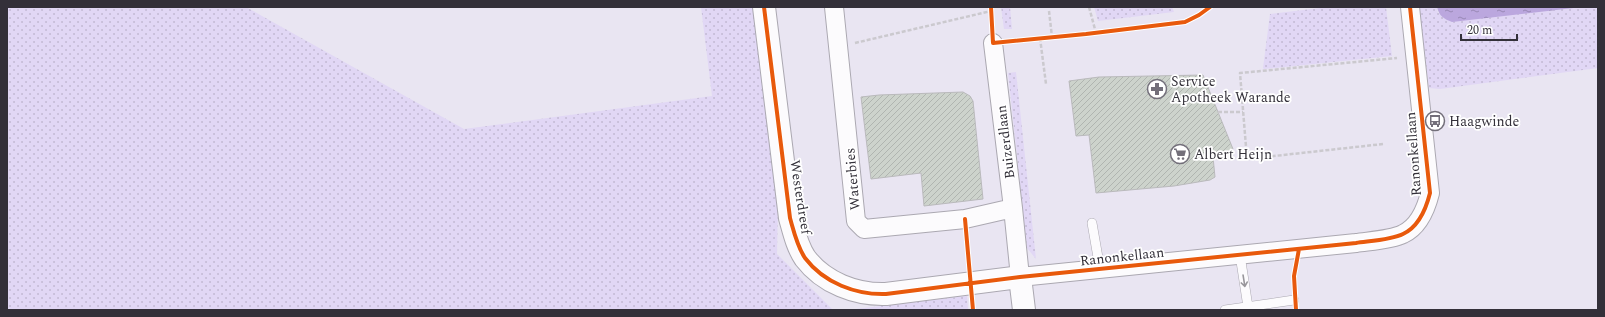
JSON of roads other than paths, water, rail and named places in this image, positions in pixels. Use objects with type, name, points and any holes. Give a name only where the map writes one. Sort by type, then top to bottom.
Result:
[{"type":"street","name":"Westerdreef","points":[[764,7],[790,218],[798,246],[817,270],[831,281],[849,290],[869,295],[1020,277]]},
{"type":"street","name":"Waterbies","points":[[834,7],[856,221],[864,230],[965,219],[1013,208]]},
{"type":"street","name":"Ranonkellaan","points":[[1020,277],[1356,243],[1402,235],[1414,226],[1423,214],[1428,204],[1430,193],[1410,7]]},
{"type":"street","name":"Buizerdlaan","points":[[994,43],[1020,277]]},
{"type":"street","points":[[1020,277],[1024,310]]},
{"type":"lane","points":[[1092,223],[1100,269]]},
{"type":"lane","points":[[1240,255],[1248,307]]},
{"type":"lane","points":[[1225,310],[1294,300]]},
{"type":"water","points":[[1437,7],[1582,7],[1452,22],[1442,17]]},
{"type":"place","name":"Service Apotheek Warande","points":[[1157,89]]},
{"type":"place","name":"Haagwinde","points":[[1435,121]]},
{"type":"place","name":"Albert Heijn","points":[[1180,154]]}]
